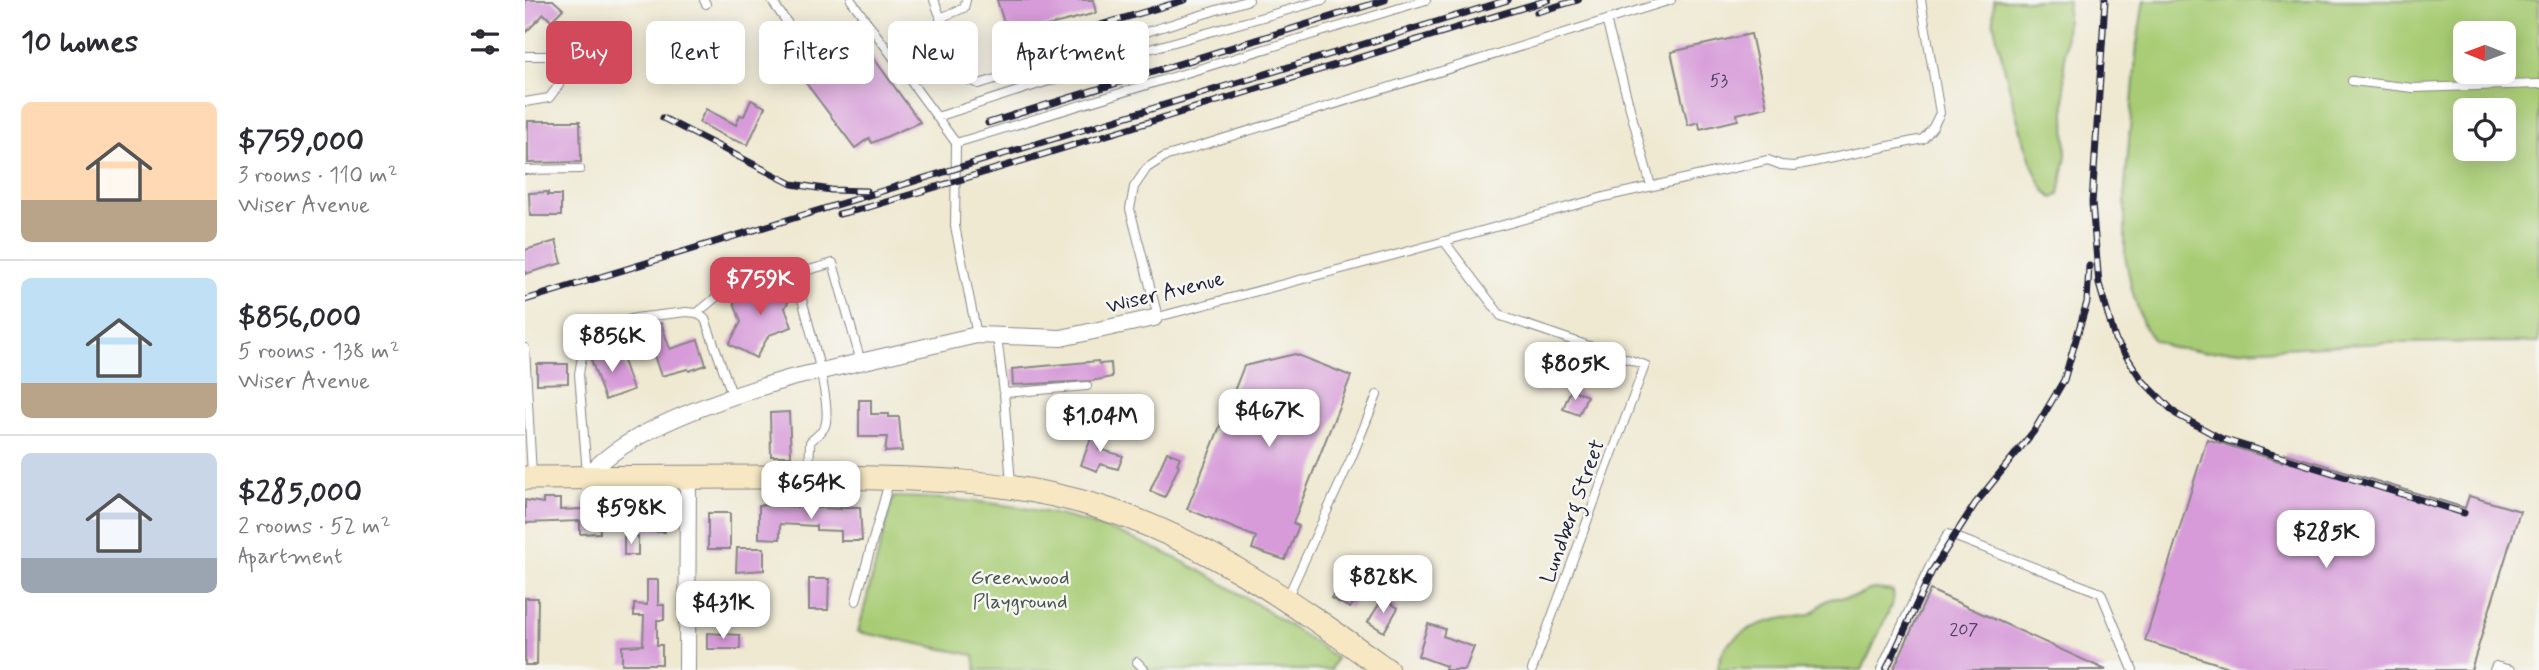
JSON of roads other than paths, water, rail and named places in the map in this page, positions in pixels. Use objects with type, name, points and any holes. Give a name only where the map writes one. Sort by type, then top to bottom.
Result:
[{"type":"main road","points":[[529,478],[809,477],[948,481],[1011,487],[1099,507],[1149,525],[1221,559],[1286,600],[1384,669]]},
{"type":"street","name":"Wiser Avenue","points":[[587,477],[599,462],[645,432],[761,387],[977,335],[1061,338],[1156,317]]},
{"type":"street","points":[[687,670],[688,477]]},
{"type":"lane","points":[[771,0],[786,21]]},
{"type":"lane","points":[[851,0],[956,143],[955,226],[977,335]]},
{"type":"lane","points":[[934,0],[963,78],[979,84],[1249,0]]},
{"type":"lane","points":[[940,18],[964,8],[966,0]]},
{"type":"lane","points":[[937,117],[1139,52],[1324,0]]},
{"type":"lane","points":[[956,143],[1426,0]]},
{"type":"lane","points":[[1156,317],[1130,209],[1134,187],[1147,168],[1164,157],[1671,0]]},
{"type":"lane","name":"Wiser Avenue","points":[[1156,317],[1651,186],[1768,160],[1794,166],[1923,139],[1940,113],[1921,0]]},
{"type":"lane","points":[[1606,20],[1651,186]]},
{"type":"lane","points":[[525,56],[553,56],[558,67],[559,85],[549,97],[525,102]]},
{"type":"lane","points":[[2352,80],[2413,88],[2539,84]]},
{"type":"lane","points":[[525,170],[580,169]]},
{"type":"lane","name":"Lundberg Street","points":[[1444,241],[1501,316],[1645,365],[1532,670]]},
{"type":"lane","points":[[697,313],[741,277],[777,266],[795,274],[833,263],[861,362]]},
{"type":"lane","points":[[795,274],[821,371],[827,413],[825,427],[810,442],[809,477]]},
{"type":"lane","points":[[587,477],[579,374],[583,350],[604,326],[635,318],[697,313],[705,319],[733,397]]},
{"type":"lane","points":[[997,336],[1011,487]]},
{"type":"lane","points":[[525,348],[529,478]]},
{"type":"lane","points":[[1003,393],[1087,386]]},
{"type":"lane","points":[[1286,600],[1351,459],[1377,395]]},
{"type":"lane","points":[[856,601],[890,479]]},
{"type":"lane","points":[[1881,670],[1948,534],[2101,593],[2133,670]]},
{"type":"lane","points":[[1137,662],[1146,670]]},
{"type":"lane","points":[[2494,670],[2496,666],[2511,670]]},
{"type":"railway","points":[[1114,21],[1185,0]]},
{"type":"railway","points":[[988,123],[1385,0]]},
{"type":"railway","points":[[525,300],[1508,0]]},
{"type":"railway","points":[[839,214],[956,181],[1548,0]]},
{"type":"railway","points":[[1537,12],[1578,0]]},
{"type":"railway","points":[[2105,0],[2092,203],[2099,284],[2115,339],[2142,380],[2176,414],[2222,439],[2464,513]]},
{"type":"railway","points":[[663,118],[792,184],[831,190],[867,191]]},
{"type":"railway","points":[[1886,670],[1932,571],[1975,504],[2034,431],[2064,380],[2087,302],[2089,266]]},
{"type":"park label","name":"Greenwood Playground","points":[[1020,589]]}]
